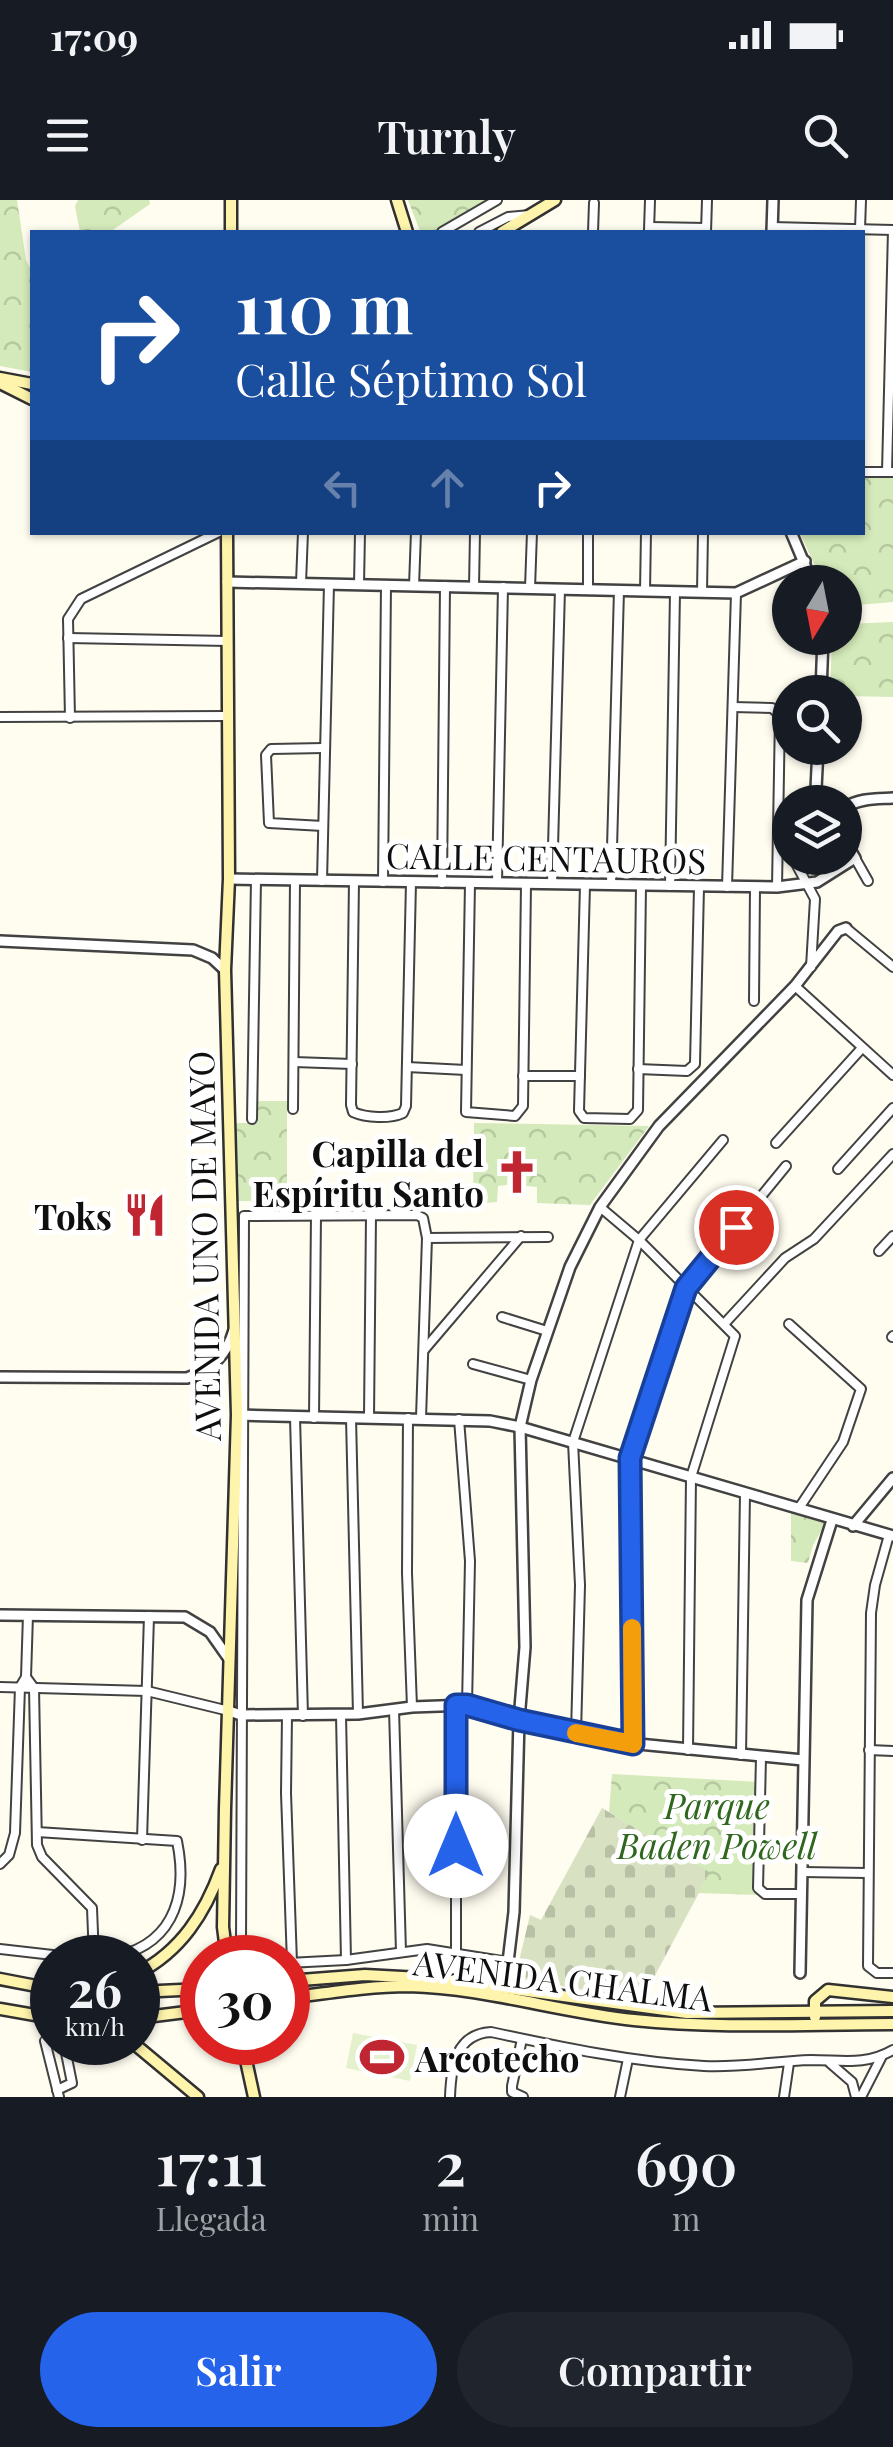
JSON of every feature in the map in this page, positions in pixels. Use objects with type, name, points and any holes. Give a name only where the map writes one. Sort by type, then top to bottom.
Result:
[{"type":"main road","points":[[231,200],[231,230]]},
{"type":"main road","points":[[397,200],[406,230]]},
{"type":"main road","points":[[506,230],[555,200]]},
{"type":"main road","points":[[0,380],[30,384]]},
{"type":"main road","points":[[0,380],[30,397]]},
{"type":"main road","name":"AVENIDA UNO DE MAYO","points":[[224,1935],[224,1858],[235,1713],[230,1660],[240,1416],[235,1322],[238,1231],[226,970],[227,535]]},
{"type":"main road","points":[[160,1960],[187,1934],[209,1898],[224,1858]]},
{"type":"main road","points":[[0,1980],[30,1985]]},
{"type":"main road","name":"AVENIDA CHALMA","points":[[310,1981],[465,1981],[687,2013],[893,2011]]},
{"type":"main road","name":"AVENIDA CHALMA","points":[[310,1993],[366,1981],[471,1992],[629,2019],[690,2025],[893,2024]]},
{"type":"main road","points":[[816,2025],[816,2000],[828,1990],[893,1996]]},
{"type":"main road","points":[[0,2009],[30,2014]]},
{"type":"main road","points":[[160,2065],[198,2097]]},
{"type":"main road","points":[[247,2065],[254,2097]]},
{"type":"street","points":[[445,230],[497,200]]},
{"type":"street","points":[[650,200],[650,230],[706,230],[707,200]]},
{"type":"street","points":[[773,200],[772,230],[893,230],[890,472]]},
{"type":"street","points":[[860,229],[861,200]]},
{"type":"street","points":[[593,230],[594,203]]},
{"type":"street","points":[[483,230],[508,217],[530,216]]},
{"type":"street","points":[[70,718],[68,619],[81,600],[213,535]]},
{"type":"street","points":[[301,583],[303,535]]},
{"type":"street","points":[[359,584],[360,535]]},
{"type":"street","points":[[414,586],[416,535]]},
{"type":"street","points":[[474,587],[475,535]]},
{"type":"street","points":[[530,588],[532,535]]},
{"type":"street","points":[[588,535],[588,590]]},
{"type":"street","points":[[645,591],[646,535]]},
{"type":"street","points":[[702,592],[703,535]]},
{"type":"street","points":[[792,535],[806,565]]},
{"type":"street","points":[[227,582],[736,593],[805,561]]},
{"type":"street","points":[[322,880],[329,584]]},
{"type":"street","points":[[383,882],[386,585]]},
{"type":"street","points":[[442,882],[445,586]]},
{"type":"street","points":[[496,884],[502,587]]},
{"type":"street","points":[[552,884],[560,589]]},
{"type":"street","points":[[611,885],[620,590]]},
{"type":"street","points":[[670,886],[675,592]]},
{"type":"street","points":[[727,887],[736,593]]},
{"type":"street","points":[[68,638],[228,641]]},
{"type":"street","points":[[733,707],[772,708],[780,715],[779,785]]},
{"type":"street","points":[[0,717],[228,716]]},
{"type":"street","points":[[323,826],[269,823],[266,755],[271,748],[324,748]]},
{"type":"street","points":[[862,801],[893,798]]},
{"type":"street","points":[[862,870],[868,880]]},
{"type":"street","points":[[777,888],[778,875]]},
{"type":"street","points":[[804,875],[815,899],[811,967]]},
{"type":"street","name":"CALLE CENTAUROS","points":[[229,879],[777,888],[817,882],[828,875]]},
{"type":"street","points":[[252,1119],[256,880]]},
{"type":"street","points":[[294,1109],[296,880]]},
{"type":"street","points":[[354,881],[353,1112],[396,1116],[403,1113],[407,1067],[411,882]]},
{"type":"street","points":[[470,883],[466,1112],[520,1114],[526,884]]},
{"type":"street","points":[[585,885],[580,1116],[630,1119],[638,1110],[640,886]]},
{"type":"street","points":[[638,1069],[687,1072],[694,1064],[699,887]]},
{"type":"street","points":[[754,1001],[755,887]]},
{"type":"street","points":[[310,1962],[428,1949],[508,1962],[514,1912],[525,1647],[520,1426],[531,1380],[570,1267],[600,1207],[659,1126],[795,986],[838,931],[846,928],[893,967]]},
{"type":"street","points":[[0,941],[192,950],[212,958],[226,970]]},
{"type":"street","points":[[795,986],[893,1075]]},
{"type":"street","points":[[776,1143],[862,1048]]},
{"type":"street","points":[[294,1062],[352,1064]]},
{"type":"street","points":[[407,1067],[466,1070]]},
{"type":"street","points":[[523,1076],[580,1076]]},
{"type":"street","points":[[838,1168],[893,1108]]},
{"type":"street","points":[[576,1733],[580,1586],[573,1442],[639,1240],[724,1140]]},
{"type":"street","points":[[726,1323],[786,1258],[814,1239],[893,1154]]},
{"type":"street","points":[[633,1744],[630,1458],[686,1288],[786,1166]]},
{"type":"street","points":[[600,1207],[736,1336],[691,1477],[688,1750]]},
{"type":"street","points":[[314,1418],[316,1214]]},
{"type":"street","points":[[369,1418],[371,1215]]},
{"type":"street","points":[[241,1935],[235,1713],[240,1416],[238,1231],[244,1216],[424,1218],[427,1238],[421,1418]]},
{"type":"street","points":[[424,1350],[520,1236]]},
{"type":"street","points":[[879,1251],[893,1236]]},
{"type":"street","points":[[427,1238],[548,1237]]},
{"type":"street","points":[[502,1317],[548,1331]]},
{"type":"street","points":[[0,1378],[186,1378],[218,1360],[232,1338],[235,1322]]},
{"type":"street","points":[[789,1324],[861,1389],[843,1442],[799,1508]]},
{"type":"street","points":[[473,1364],[531,1380]]},
{"type":"street","points":[[240,1416],[459,1419],[520,1426],[891,1536],[874,1585],[867,1873],[868,1966],[871,1971],[893,1973]]},
{"type":"street","points":[[295,1418],[303,1716]]},
{"type":"street","points":[[350,1418],[358,1714]]},
{"type":"street","points":[[408,1418],[407,1573],[412,1707]]},
{"type":"street","points":[[456,1953],[470,1562],[459,1419]]},
{"type":"street","points":[[852,1526],[893,1478]]},
{"type":"street","points":[[741,1755],[745,1493]]},
{"type":"street","points":[[800,1974],[807,1600],[832,1520]]},
{"type":"street","points":[[0,1615],[186,1617],[210,1632],[230,1660]]},
{"type":"street","points":[[0,1864],[9,1855],[14,1834],[20,1688],[26,1677],[28,1615]]},
{"type":"street","points":[[142,1840],[149,1616]]},
{"type":"street","points":[[26,1677],[34,1688],[36,1832],[42,1857],[92,1908],[95,1935]]},
{"type":"street","points":[[0,1687],[147,1691],[235,1713],[287,1716],[462,1705],[633,1744],[802,1760]]},
{"type":"street","points":[[394,1709],[401,1952]]},
{"type":"street","points":[[341,1715],[346,1960]]},
{"type":"street","points":[[287,1716],[289,1935]]},
{"type":"street","points":[[868,1750],[893,1751]]},
{"type":"street","points":[[761,1757],[758,1888],[764,1894],[800,1894]]},
{"type":"street","points":[[36,1832],[172,1840],[178,1844],[178,1906],[168,1926],[155,1935]]},
{"type":"street","points":[[802,1872],[867,1873]]},
{"type":"street","points":[[0,1949],[30,1952]]},
{"type":"street","points":[[450,2097],[455,2055],[480,2033],[628,2058],[706,2066],[881,2058]]},
{"type":"street","points":[[522,2039],[512,2092],[524,2097]]},
{"type":"street","points":[[858,2097],[881,2058],[893,2050]]},
{"type":"street","points":[[620,2097],[628,2058]]},
{"type":"street","points":[[784,2097],[789,2062]]},
{"type":"street","points":[[830,2063],[852,2082],[858,2097]]},
{"type":"street","points":[[51,2065],[58,2093],[72,2083],[68,2065]]},
{"type":"green space","points":[[0,200],[17,200],[30,268],[30,372],[0,366]]},
{"type":"green space","points":[[78,200],[149,200],[150,204],[113,230],[80,230],[75,206]]},
{"type":"green space","points":[[408,200],[492,200],[441,230],[420,230]]},
{"type":"green space","points":[[893,474],[893,602],[862,605],[862,565],[814,565],[801,535],[865,535],[865,475]]},
{"type":"green space","points":[[893,622],[893,697],[862,696],[862,675],[831,675],[831,655],[862,655],[862,623]]},
{"type":"green space","points":[[257,1101],[287,1101],[287,1201],[233,1201],[233,1123],[257,1123]]},
{"type":"green space","points":[[474,1123],[649,1126],[590,1205],[537,1203],[537,1187],[526,1186],[527,1159],[508,1158],[507,1185],[498,1186],[497,1202],[473,1204]]},
{"type":"green space","points":[[791,1509],[827,1521],[808,1563],[791,1561]]},
{"type":"green space","name":"Parque Baden Powell","points":[[612,1774],[760,1782],[760,1895],[698,1893],[709,1872],[609,1812]]},
{"type":"green space","points":[[602,1808],[710,1872],[642,2000],[515,1978],[530,1915],[541,1920]]},
{"type":"green space","name":"Arcotecho","points":[[353,2033],[417,2045],[410,2081],[346,2068]]},
{"type":"slow traffic","points":[[576,1733],[633,1744],[632,1628]]},
{"type":"place","name":"Capilla del Espíritu Santo","points":[[517,1172]]},
{"type":"place","name":"Toks","points":[[145,1215]]},
{"type":"place","name":"Arcotecho","points":[[382,2057]]},
{"type":"route","points":[[456,1846],[456,1705],[633,1744],[630,1458],[686,1288],[736,1227]]}]
